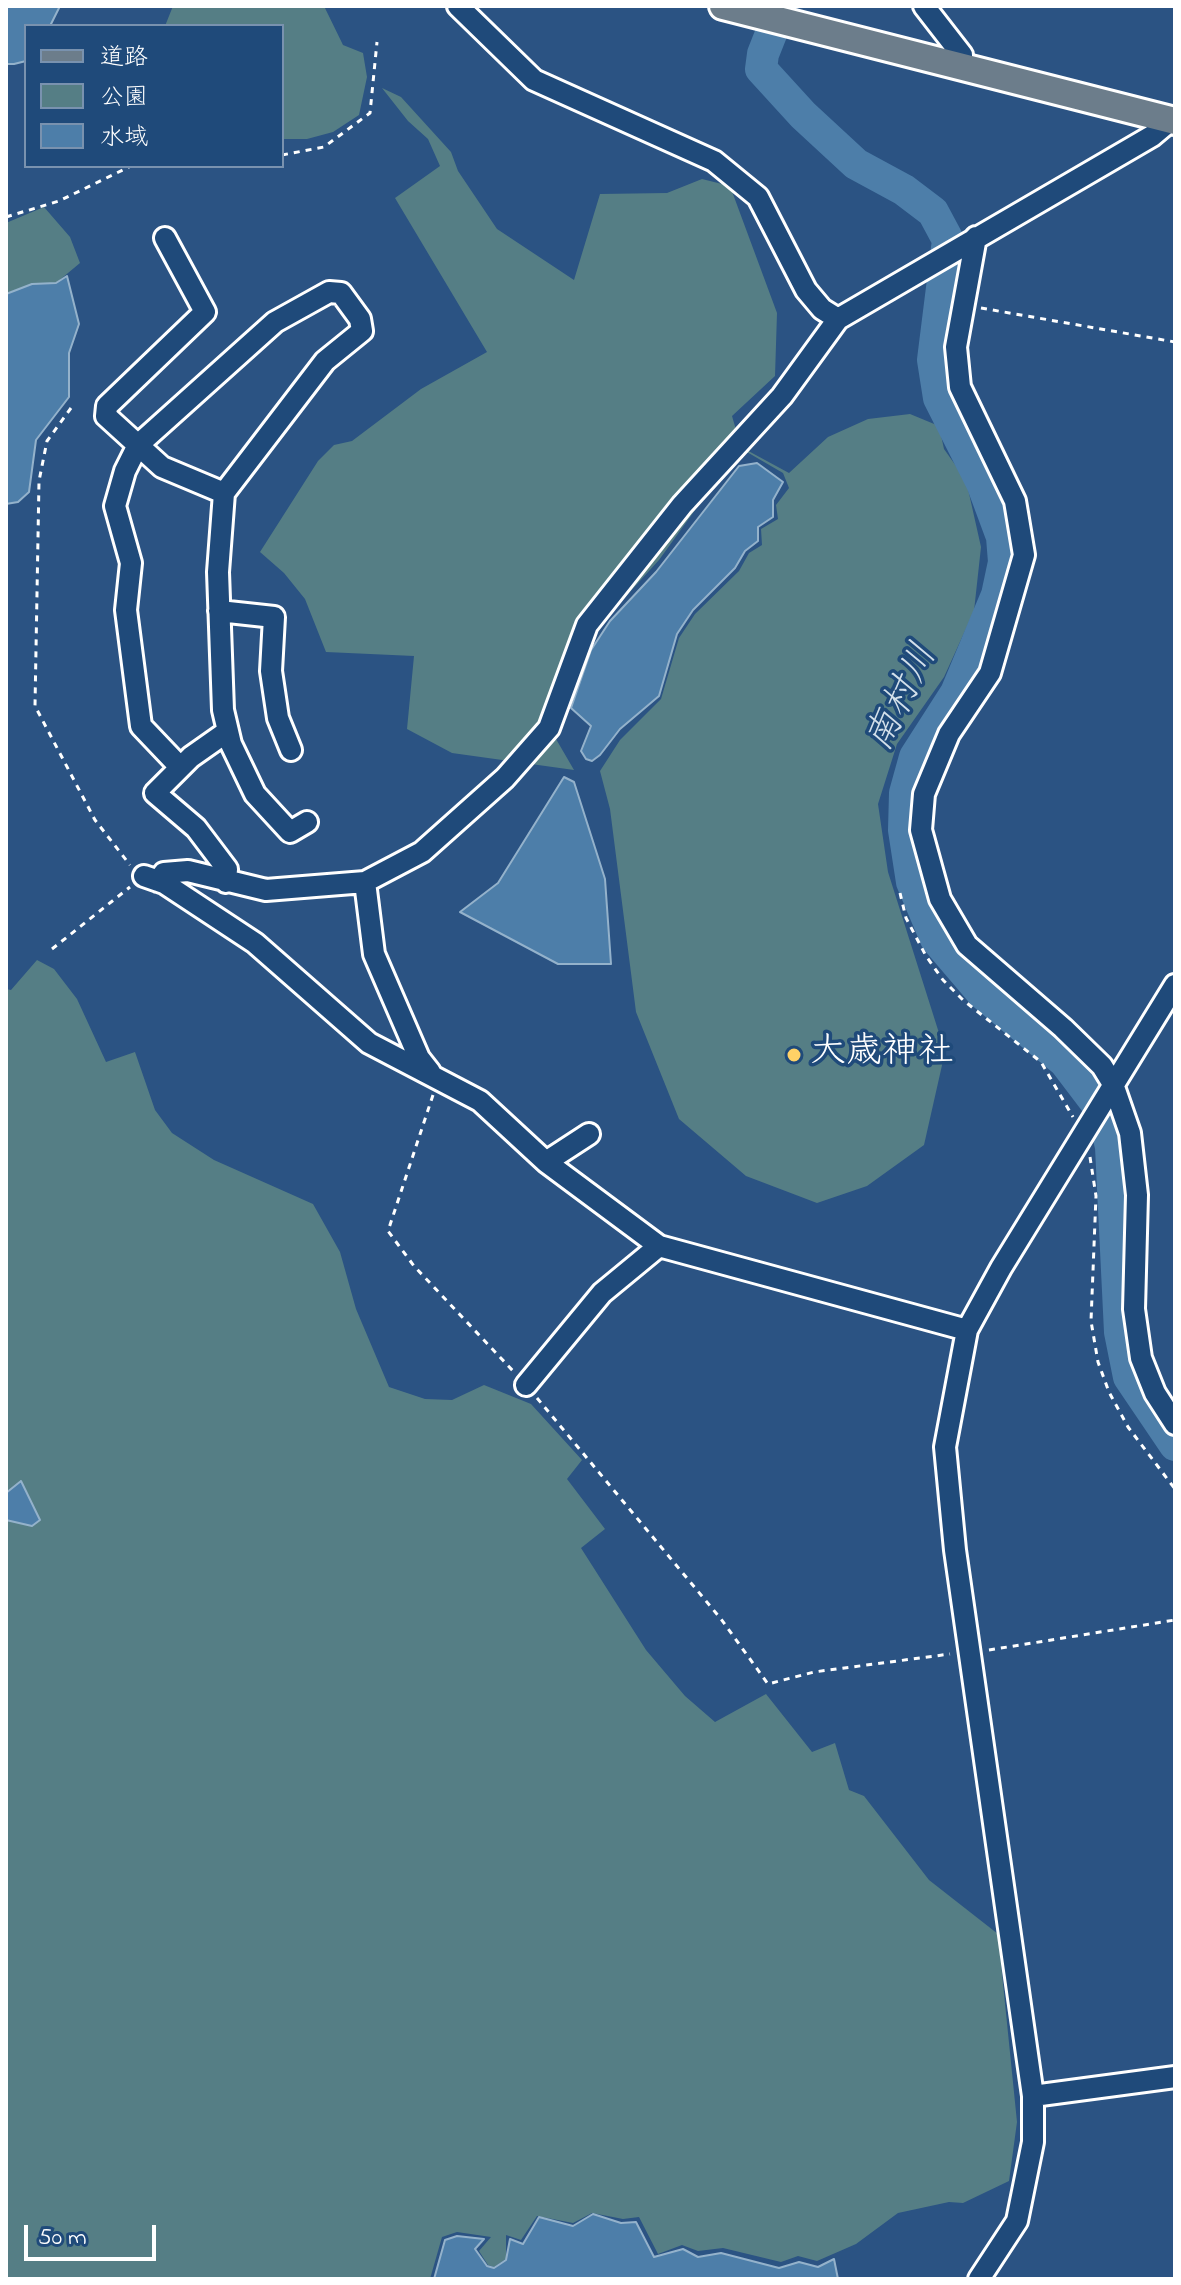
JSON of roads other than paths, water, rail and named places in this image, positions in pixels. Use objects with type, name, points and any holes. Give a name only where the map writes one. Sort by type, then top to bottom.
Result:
[{"type":"main road","points":[[723,6],[1173,120]]},
{"type":"street","points":[[458,6],[534,80],[714,161],[758,197],[806,290],[822,309],[838,319]]},
{"type":"street","points":[[924,6],[962,55],[961,66]]},
{"type":"street","points":[[967,1330],[659,1246],[546,1162],[480,1101],[369,1043],[255,943],[151,878],[164,873],[188,871],[266,890],[365,882],[422,852],[505,778],[549,728],[587,625],[682,505],[782,396],[838,319],[1152,136],[1173,120]]},
{"type":"street","points":[[976,237],[956,347],[960,387],[1015,501],[1024,555],[990,673],[949,734],[924,794],[921,830],[940,899],[967,945],[1063,1028],[1102,1066],[1113,1084],[1130,1133],[1137,1195],[1134,1309],[1141,1358],[1155,1393],[1175,1424]]},
{"type":"street","points":[[165,238],[205,312],[107,406],[106,416],[162,467],[224,493]]},
{"type":"street","points":[[180,767],[141,726],[128,625],[131,563],[115,506],[125,471],[138,445],[275,322],[329,292],[341,293],[360,319],[362,331],[325,361],[224,493],[218,572],[223,710],[228,731],[255,794],[290,832],[307,822]]},
{"type":"street","points":[[219,611],[274,617],[271,671],[278,718],[291,750]]},
{"type":"street","points":[[226,882],[227,869],[196,828],[155,793],[180,767],[228,731]]},
{"type":"street","points":[[365,882],[374,954],[419,1058],[437,1081]]},
{"type":"street","points":[[979,2279],[1017,2221],[1033,2142],[1033,2096],[969,1652],[945,1447],[967,1330],[1175,985]]},
{"type":"street","points":[[546,1162],[589,1134]]},
{"type":"street","points":[[526,1385],[602,1293],[659,1246]]},
{"type":"street","points":[[1033,2096],[1175,2077]]},
{"type":"water","points":[[6,6],[60,6],[51,24],[24,24],[24,62],[6,64]]},
{"type":"water","points":[[67,276],[79,324],[69,353],[69,397],[36,440],[29,492],[18,502],[6,504],[6,294],[32,284],[56,283]]},
{"type":"water","points":[[757,463],[783,482],[773,500],[773,517],[758,527],[758,541],[745,551],[735,568],[693,610],[677,634],[659,696],[620,729],[600,755],[592,761],[586,759],[581,751],[591,726],[571,708],[591,650],[610,621],[656,572],[739,466]]},
{"type":"water","points":[[564,777],[574,782],[605,879],[611,964],[558,964],[460,912],[498,883]]},
{"type":"water","points":[[21,1481],[40,1520],[32,1526],[6,1520],[6,1493]]},
{"type":"water","points":[[593,2214],[621,2223],[636,2222],[654,2257],[683,2249],[698,2257],[721,2253],[779,2268],[799,2262],[818,2267],[834,2259],[838,2279],[434,2279],[445,2240],[457,2236],[484,2239],[475,2249],[487,2266],[494,2268],[506,2260],[510,2239],[523,2244],[539,2217],[573,2226]]},
{"type":"waterway","name":"南村川","points":[[782,6],[763,54],[761,69],[803,115],[856,164],[904,190],[933,212],[948,240],[933,360],[939,398],[982,483],[1002,537],[1004,562],[997,595],[956,693],[915,757],[905,793],[904,830],[912,882],[936,939],[983,994],[1065,1062],[1103,1112],[1111,1147],[1120,1332],[1129,1377],[1175,1445]]},
{"type":"place","name":"大歳神社","points":[[794,1055]]}]
